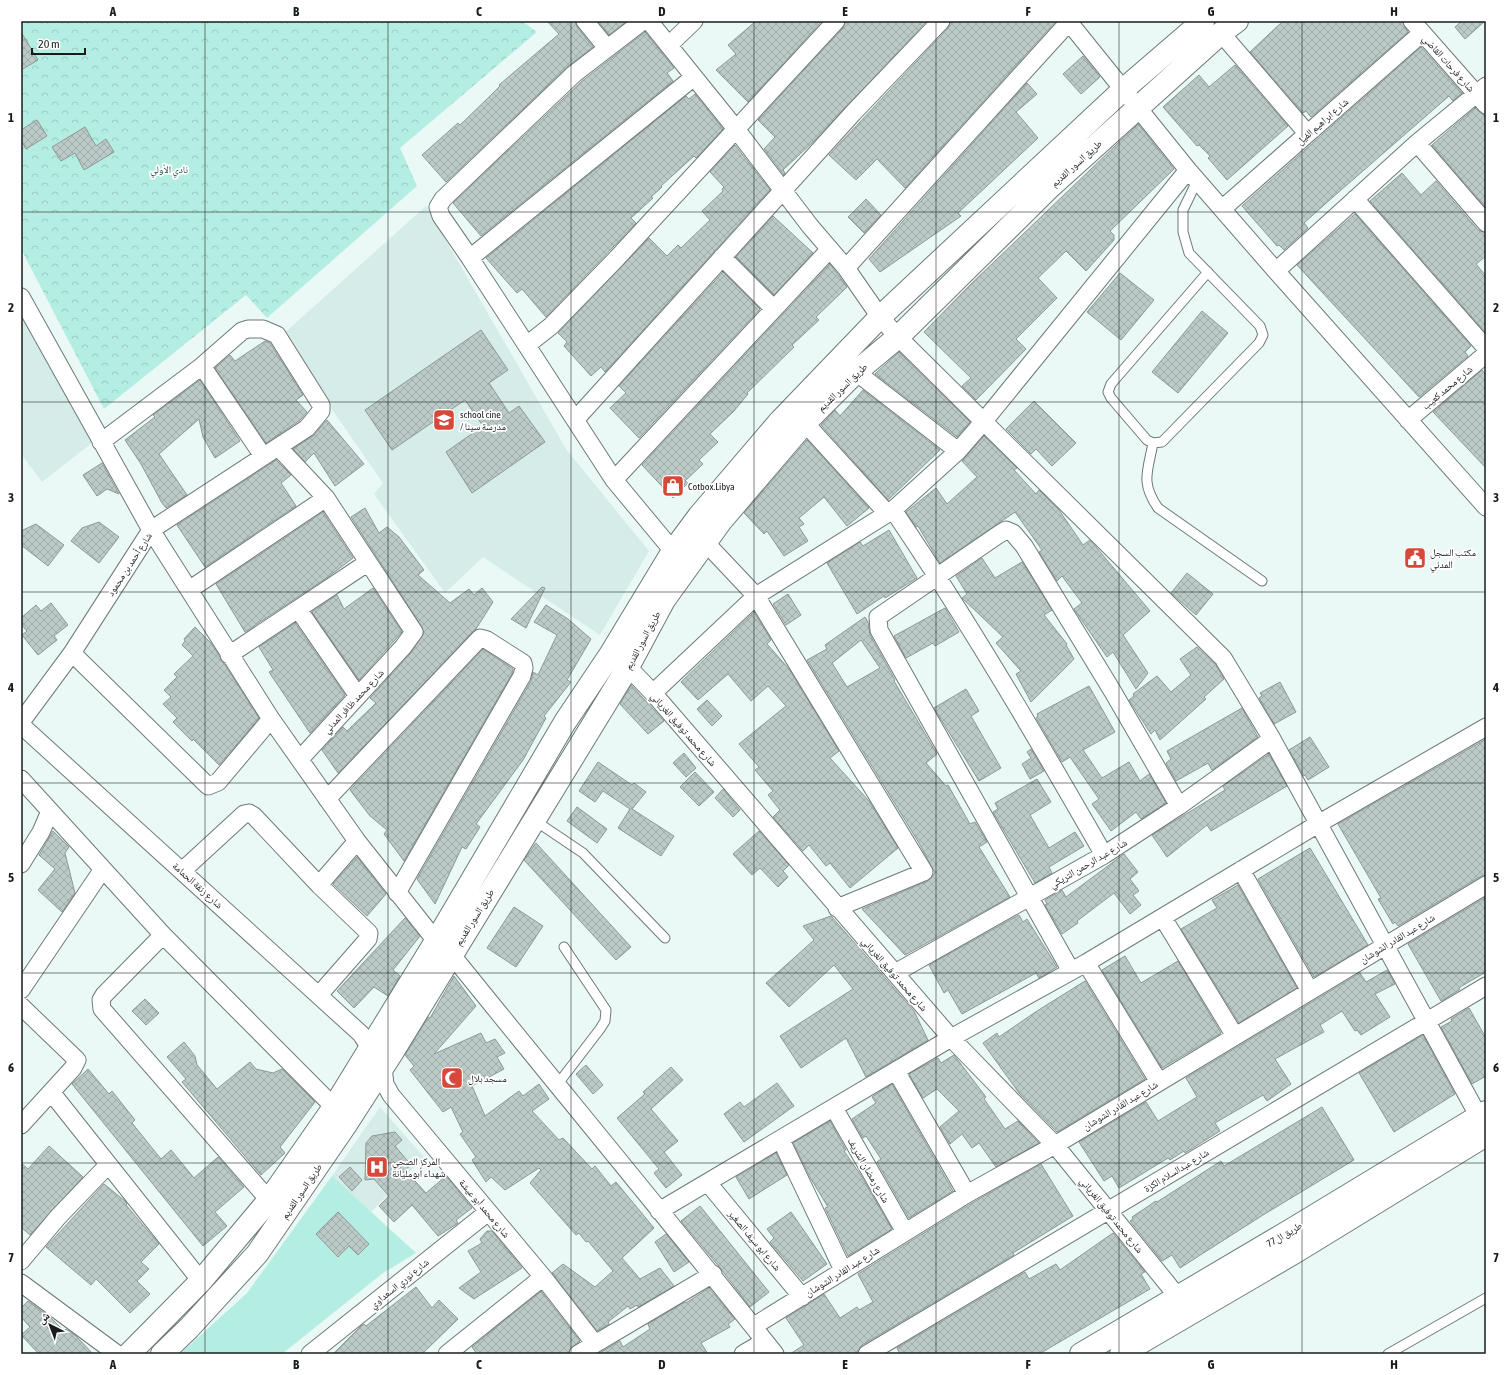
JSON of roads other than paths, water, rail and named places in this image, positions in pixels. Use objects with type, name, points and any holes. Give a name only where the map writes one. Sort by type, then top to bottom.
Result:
[{"type":"main road","name":"طريق السور القديم","points":[[162,1354],[194,1323],[257,1254],[383,1068],[444,948],[565,722],[610,655],[672,551],[699,516],[780,421],[880,317],[1124,89],[1220,25]]},
{"type":"main road","name":"طريق السور القديم","points":[[129,1354],[201,1281],[268,1200],[334,1107],[371,1048],[444,948],[534,820],[628,667],[664,600],[722,521],[805,423],[856,372],[898,337],[1051,186],[1138,107],[1220,25]]},
{"type":"main road","name":"طريق ال77","points":[[1121,1354],[1291,1242],[1484,1121]]},
{"type":"main road","name":"طريق ال77","points":[[1081,1354],[1178,1297],[1291,1242]]},
{"type":"street","points":[[586,21],[607,48]]},
{"type":"street","points":[[643,21],[574,74],[443,199],[438,207],[441,216],[470,258],[614,480],[672,551]]},
{"type":"street","points":[[649,21],[736,129],[783,191],[846,268],[880,317],[898,337],[1224,658],[1272,739],[1426,1022],[1484,1121]]},
{"type":"street","points":[[669,45],[694,21]]},
{"type":"street","points":[[527,345],[551,326],[617,258],[836,21]]},
{"type":"street","points":[[575,420],[853,113],[941,21]]},
{"type":"street","points":[[846,268],[1069,22],[1192,175],[1486,507]]},
{"type":"street","points":[[1220,25],[1307,133]]},
{"type":"street","name":"شارع ابراهيم الفيل","points":[[1222,209],[1307,133],[1417,27]]},
{"type":"street","name":"شارع فرحات القاضي","points":[[1417,27],[1483,95]]},
{"type":"street","points":[[470,258],[694,77]]},
{"type":"street","points":[[1276,271],[1417,144],[1483,95]]},
{"type":"street","points":[[1417,144],[1486,223]]},
{"type":"street","points":[[653,693],[756,596],[890,512],[958,451],[1192,175]]},
{"type":"street","points":[[1355,199],[1486,348]]},
{"type":"street","points":[[614,480],[830,249]]},
{"type":"street","points":[[722,257],[774,309]]},
{"type":"street","points":[[21,297],[151,530],[271,719],[357,841],[397,893],[557,1086],[586,1109],[659,1212],[713,1274],[770,1347],[743,1354]]},
{"type":"street","name":"شارع أحمد بن محمود","points":[[21,724],[72,653],[151,530],[263,456],[279,448],[307,428],[316,419],[321,411],[321,405],[277,335],[263,329],[248,329],[242,331],[202,366]]},
{"type":"street","name":"شارع محمد كعيب","points":[[1408,420],[1486,354]]},
{"type":"street","points":[[101,442],[202,366],[263,456]]},
{"type":"street","points":[[856,372],[958,451]]},
{"type":"street","points":[[805,423],[890,512],[938,576],[1031,726],[1104,856]]},
{"type":"street","points":[[229,655],[367,563],[326,498],[279,448]]},
{"type":"street","points":[[189,590],[326,498]]},
{"type":"street","points":[[1071,971],[879,630],[878,617],[1006,530],[1013,533],[1028,552],[1113,692],[1178,806]]},
{"type":"street","points":[[706,542],[756,596],[924,872],[837,908]]},
{"type":"street","name":"شارع محمد ظافر المدني","points":[[300,759],[405,644],[414,632],[367,563]]},
{"type":"street","points":[[298,609],[358,696]]},
{"type":"street","points":[[327,798],[480,638],[487,640],[523,663],[524,668],[522,676],[397,893]]},
{"type":"street","points":[[72,653],[208,786],[218,782],[271,719]]},
{"type":"street","name":"شارع محمد توفيق الغرياني","points":[[610,655],[628,667],[653,693],[837,908],[951,1038],[1055,1144],[1178,1297]]},
{"type":"street","name":"شارع زنقة الحمامة","points":[[21,724],[319,995],[361,1034],[371,1048]]},
{"type":"street","points":[[659,1212],[951,1038],[1086,963],[1163,918],[1318,824],[1483,735]]},
{"type":"street","name":"شارع عبد الرحمن التريكي","points":[[895,973],[1028,897],[1104,856],[1178,806],[1272,739]]},
{"type":"street","points":[[21,779],[163,935],[334,1107]]},
{"type":"street","points":[[21,864],[42,832],[50,811]]},
{"type":"street","points":[[182,871],[244,814],[249,813],[319,885],[369,932],[368,940],[319,995]]},
{"type":"street","points":[[319,885],[357,841]]},
{"type":"street","points":[[21,990],[103,868]]},
{"type":"street","points":[[1241,870],[1310,991]]},
{"type":"street","name":"شارع عبد القادر الشوشان","points":[[754,1326],[967,1194],[1055,1144],[1486,885]]},
{"type":"street","points":[[1163,918],[1234,1036]]},
{"type":"street","points":[[163,935],[104,995],[101,1000],[102,1009],[268,1200]]},
{"type":"street","points":[[1086,963],[1159,1082]]},
{"type":"street","name":"شارع عبدالسلام الكزة","points":[[866,1354],[1486,986]]},
{"type":"street","points":[[21,1006],[77,1060],[73,1068],[21,1124]]},
{"type":"street","name":"شارع محمد أبو عيشة","points":[[371,1048],[383,1068],[385,1084],[391,1095],[543,1278],[595,1344]]},
{"type":"street","points":[[896,1071],[967,1194]]},
{"type":"street","points":[[51,1092],[201,1281]]},
{"type":"street","name":"شارع رمضان الشريف","points":[[834,1108],[905,1232]]},
{"type":"street","points":[[781,1140],[843,1270]]},
{"type":"street","points":[[21,1261],[58,1217],[108,1165]]},
{"type":"street","name":"شارع ابو سيف الصغير","points":[[708,1183],[802,1297]]},
{"type":"street","name":"شارع نوري السعداوي","points":[[310,1354],[488,1212]]},
{"type":"street","points":[[578,1354],[713,1274]]},
{"type":"street","points":[[454,1352],[543,1278]]},
{"type":"street","points":[[21,1283],[117,1354]]},
{"type":"lane","points":[[1192,175],[1183,210],[1183,232],[1189,253],[1208,272],[1260,326],[1263,335],[1259,343],[1162,442],[1154,443],[1147,440],[1111,398],[1108,392],[1111,384],[1208,272]]},
{"type":"lane","points":[[1154,443],[1146,482],[1149,495],[1158,508],[1262,581]]},
{"type":"lane","points":[[534,820],[583,853],[665,938]]},
{"type":"lane","points":[[557,1086],[600,1029],[605,1021],[606,1010],[564,947]]},
{"type":"lane","points":[[1388,1354],[1486,1298]]},
{"type":"place","name":"school cine / مدرسة سينا","points":[[444,420]]},
{"type":"place","name":"Cotbox.Libya","points":[[673,486]]},
{"type":"place","name":"مكتب السجل المدني","points":[[1415,558]]},
{"type":"place","name":"مسجد بلال","points":[[452,1078]]},
{"type":"place","name":"المركز الصحي شهداء أبومليانة","points":[[377,1167]]},
{"type":"park label","name":"نادي الأولي","points":[[169,169]]}]
